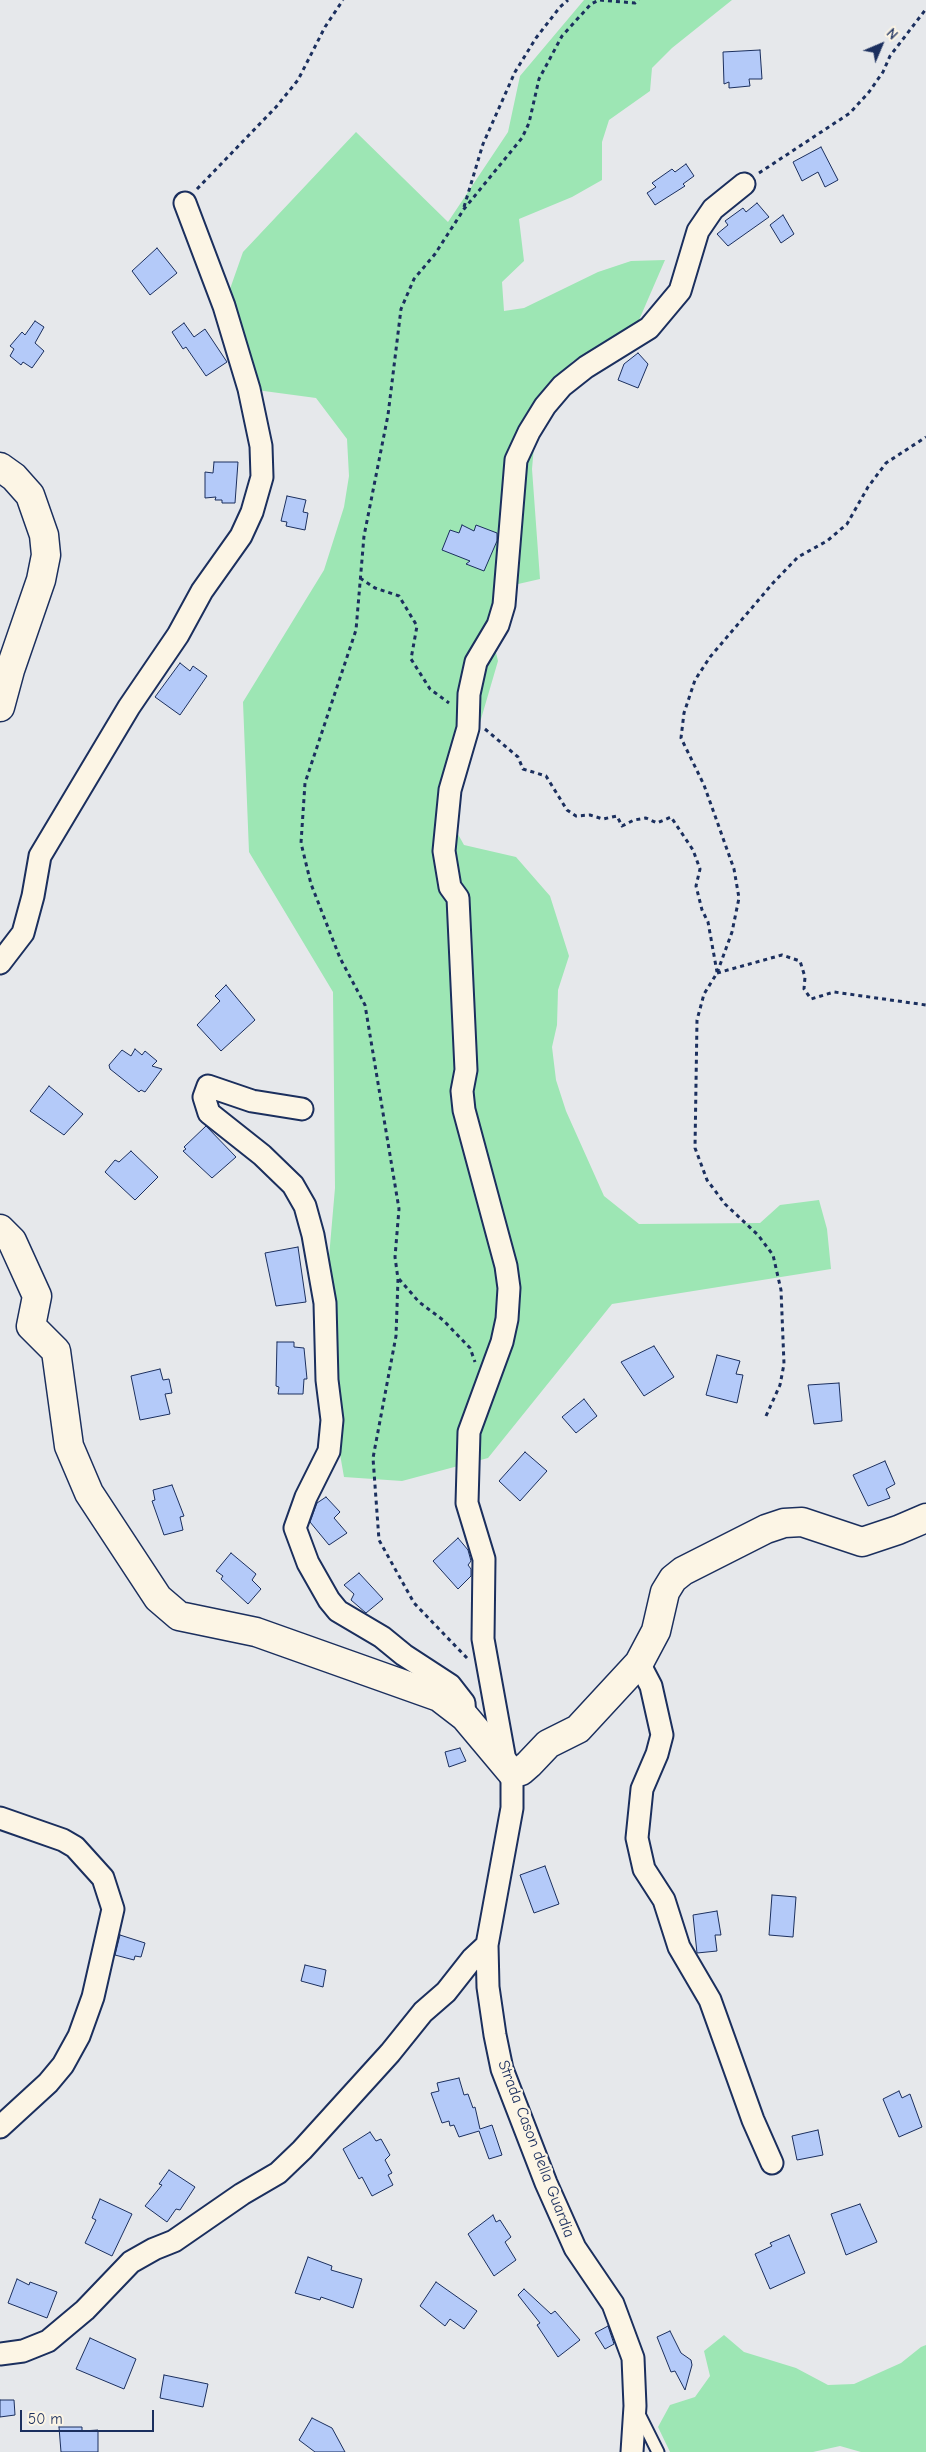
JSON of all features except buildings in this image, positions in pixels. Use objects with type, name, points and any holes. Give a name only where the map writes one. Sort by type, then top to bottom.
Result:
[{"type":"street","name":"Strada Cason della Guardia","points":[[632,2452],[635,2406],[633,2358],[613,2304],[575,2248],[546,2183],[502,2069],[488,1987],[487,1945],[512,1808],[509,1769],[483,1638],[484,1559],[467,1503],[469,1432],[485,1394],[502,1342],[509,1288],[506,1266],[464,1110],[462,1091],[466,1070],[458,898],[450,887],[444,851],[450,790],[468,728],[469,694],[476,662],[498,625],[504,604],[516,460],[529,432],[545,406],[562,386],[586,367],[650,328],[680,291],[698,231],[713,209],[744,184]]},
{"type":"street","points":[[0,963],[23,933],[33,896],[40,856],[129,707],[178,635],[202,591],[241,536],[252,512],[262,477],[261,446],[249,389],[224,306],[185,203]]},
{"type":"street","points":[[0,467],[14,477],[30,496],[44,535],[46,555],[41,580],[10,670],[0,707]]},
{"type":"street","points":[[302,1109],[252,1101],[208,1086],[204,1097],[209,1113],[256,1150],[293,1185],[305,1206],[313,1235],[326,1303],[327,1380],[332,1420],[328,1451],[306,1497],[294,1528],[308,1562],[329,1600],[338,1610],[382,1637],[409,1659],[450,1685],[464,1703],[464,1717]]},
{"type":"street","points":[[0,1229],[12,1240],[37,1296],[31,1326],[56,1351],[69,1446],[72,1454],[89,1493],[158,1598],[179,1616],[256,1632],[439,1698],[464,1717],[509,1769],[521,1770],[548,1744],[578,1730],[640,1663],[656,1632],[665,1592],[673,1579],[691,1567],[766,1529],[784,1523],[802,1522],[818,1529],[862,1542],[926,1518]]},
{"type":"street","points":[[640,1663],[651,1686],[662,1735],[657,1754],[642,1789],[638,1838],[644,1869],[664,1900],[679,1947],[710,2000],[753,2120],[772,2163]]},
{"type":"street","points":[[0,1818],[63,1840],[75,1847],[103,1878],[113,1910],[93,1997],[80,2036],[63,2065],[48,2083],[0,2127]]},
{"type":"street","points":[[0,2354],[23,2351],[48,2341],[86,2310],[131,2262],[154,2249],[174,2241],[242,2194],[278,2173],[302,2150],[390,2053],[422,2012],[446,1992],[472,1959],[487,1945]]},
{"type":"lane","points":[[635,2406],[658,2452]]},
{"type":"path","points":[[185,203],[276,107],[298,80],[325,27],[343,0]]},
{"type":"path","points":[[464,209],[483,144],[515,72],[536,38],[560,7],[568,0]]},
{"type":"path","points":[[492,1681],[414,1603],[379,1540],[373,1458],[393,1358],[398,1279],[395,1257],[399,1209],[365,1005],[340,958],[311,884],[301,843],[305,783],[356,630],[364,536],[388,415],[402,309],[414,279],[435,254],[464,209],[522,138],[530,123],[539,79],[562,36],[591,4],[599,0],[635,3],[639,0]]},
{"type":"path","points":[[744,184],[850,112],[869,92],[883,72],[890,56],[926,9]]},
{"type":"path","points":[[766,1416],[780,1385],[784,1364],[781,1290],[772,1255],[758,1236],[726,1204],[707,1180],[695,1148],[697,1020],[704,994],[717,973],[732,932],[739,898],[734,869],[704,785],[681,738],[684,713],[694,680],[710,657],[798,557],[827,541],[847,524],[868,487],[886,463],[926,437]]},
{"type":"path","points":[[360,578],[375,588],[399,596],[417,626],[411,659],[430,689],[456,710],[469,694]]},
{"type":"path","points":[[469,719],[489,731],[509,751],[518,757],[523,769],[546,776],[567,810],[576,816],[590,815],[603,819],[617,816],[622,826],[634,820],[646,818],[657,823],[670,817],[693,850],[700,869],[696,886],[702,910],[708,922],[717,973]]},
{"type":"path","points":[[717,973],[782,955],[800,960],[804,977],[804,989],[812,999],[834,992],[926,1005]]},
{"type":"path","points":[[398,1279],[419,1302],[443,1320],[470,1348],[485,1394]]},
{"type":"green space","points":[[584,0],[732,0],[672,48],[652,68],[650,91],[609,120],[602,142],[602,180],[572,197],[519,219],[524,261],[502,282],[504,311],[524,308],[598,272],[631,261],[665,260],[636,327],[573,361],[538,400],[532,469],[540,579],[505,587],[489,623],[498,661],[462,784],[449,818],[464,845],[516,857],[550,896],[569,956],[558,990],[557,1025],[552,1047],[556,1080],[566,1111],[604,1196],[639,1224],[760,1223],[780,1205],[819,1200],[827,1229],[831,1269],[612,1304],[488,1458],[402,1481],[344,1477],[327,1380],[325,1303],[335,1188],[333,992],[249,852],[243,702],[324,570],[344,507],[349,476],[347,439],[316,398],[249,389],[224,306],[243,252],[356,132],[448,222],[508,132],[520,76]]},
{"type":"green space","points":[[724,2335],[744,2352],[796,2368],[828,2385],[854,2384],[901,2363],[926,2345],[926,2452],[861,2452],[840,2446],[813,2452],[670,2452],[658,2427],[670,2405],[695,2397],[710,2376],[704,2351]]}]
